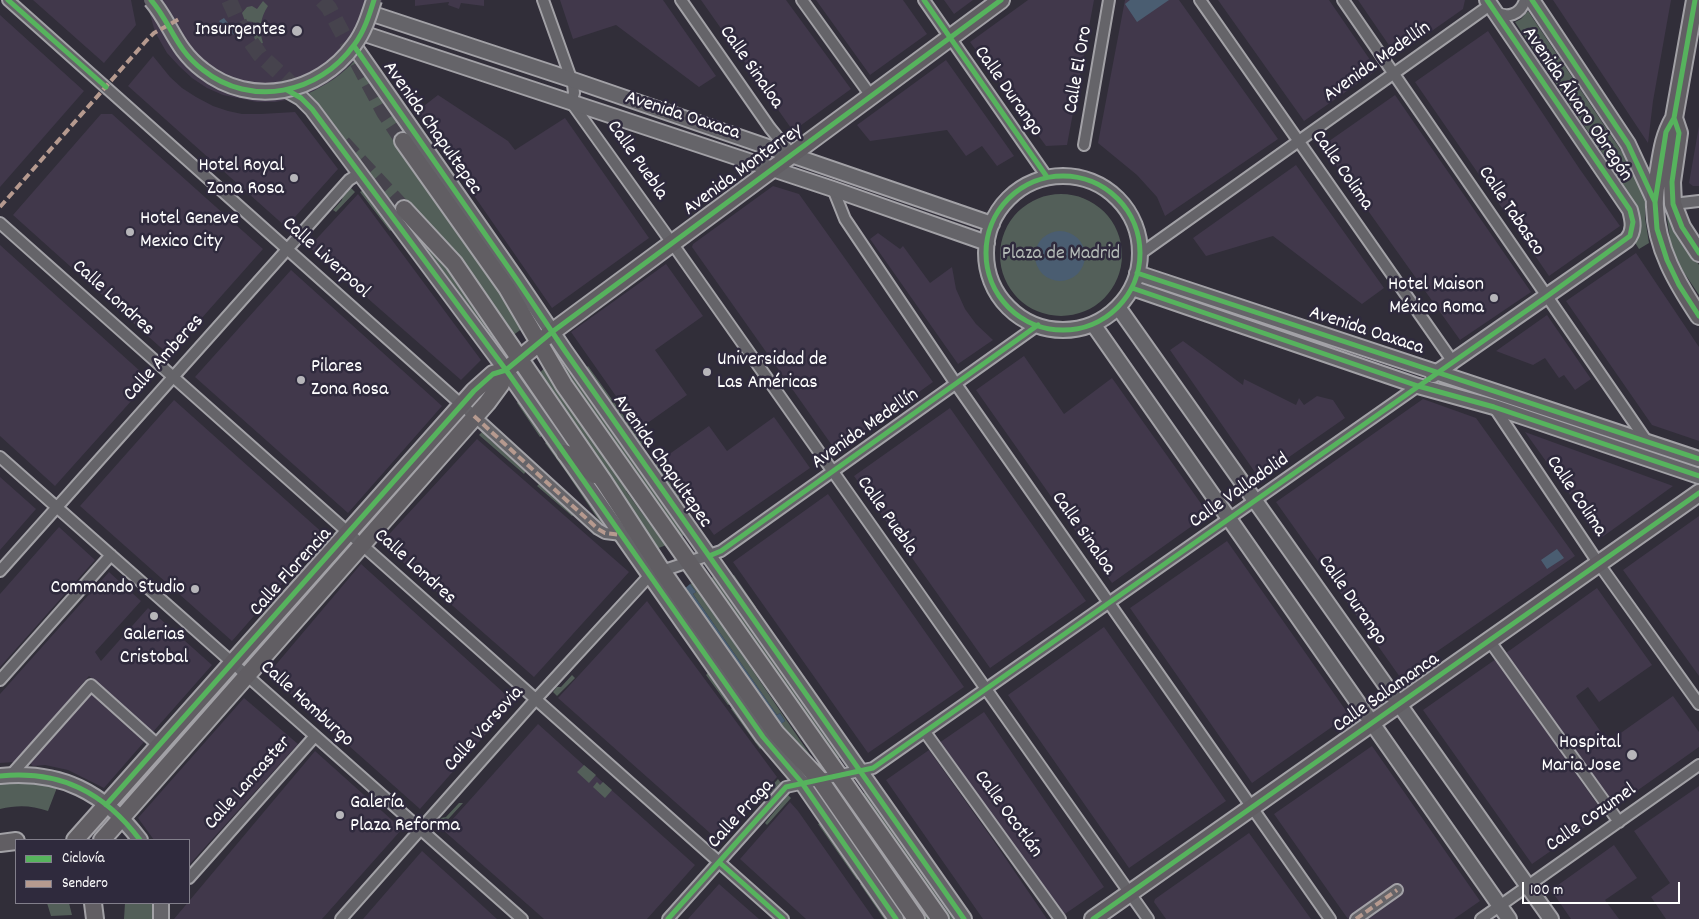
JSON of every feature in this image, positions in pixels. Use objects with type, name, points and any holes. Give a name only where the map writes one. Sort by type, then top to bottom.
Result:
[{"type":"main road","points":[[151,0],[158,8],[175,40],[188,57],[204,71],[238,87],[257,91],[287,90],[307,84],[324,75],[342,60],[358,51],[367,35],[374,10]]},
{"type":"main road","name":"Avenida Monterrey","points":[[506,370],[545,337],[1001,0]]},
{"type":"main road","name":"Avenida Álvaro Obregón","points":[[1532,0],[1628,144],[1654,202],[1657,229],[1666,260],[1699,316]]},
{"type":"main road","points":[[1654,202],[1666,132],[1674,118],[1695,0]]},
{"type":"main road","name":"Avenida Álvaro Obregón","points":[[1488,2],[1630,210],[1633,230]]},
{"type":"main road","name":"Avenida Oaxaca","points":[[374,10],[992,224]]},
{"type":"main road","name":"Avenida Oaxaca","points":[[367,35],[833,189],[987,243]]},
{"type":"main road","name":"Avenida Chapultepec","points":[[358,51],[545,337],[564,385],[940,919]]},
{"type":"main road","points":[[287,90],[301,98],[312,109],[506,370],[622,535],[656,573]]},
{"type":"main road","points":[[1674,118],[1679,133],[1672,182],[1673,204],[1682,227],[1699,253]]},
{"type":"main road","name":"Avenida Chapultepec","points":[[403,141],[507,288],[708,556],[964,919]]},
{"type":"main road","points":[[1060,176],[1087,179],[1102,186],[1126,208],[1134,222],[1139,238],[1140,254],[1137,273],[1132,288],[1118,307],[1107,317],[1093,324],[1067,330],[1038,325],[1014,312],[995,288],[987,258],[987,243],[992,224],[999,211],[1014,194],[1033,182],[1047,177],[1060,176]]},
{"type":"main road","points":[[404,209],[454,263],[520,358],[604,482],[656,573],[715,658],[762,737],[802,783],[896,919]]},
{"type":"main road","name":"Calle Valladolid","points":[[1418,386],[1627,240],[1633,230]]},
{"type":"main road","name":"Avenida Oaxaca","points":[[1137,273],[1699,460]]},
{"type":"main road","name":"Avenida Oaxaca","points":[[1132,288],[1418,386],[1494,407],[1699,476]]},
{"type":"main road","name":"Calle Durango","points":[[1118,307],[1551,919]]},
{"type":"main road","points":[[1093,324],[1509,919]]},
{"type":"main road","name":"Calle Florencia","points":[[76,839],[474,391],[493,374],[506,370]]},
{"type":"main road","name":"Calle Florencia","points":[[103,839],[474,416],[501,384],[506,370]]},
{"type":"main road","points":[[564,453],[604,482]]},
{"type":"main road","name":"Calle Salamanca","points":[[1093,919],[1699,493]]},
{"type":"main road","points":[[715,658],[776,733],[820,780],[916,919]]},
{"type":"main road","points":[[5,776],[44,777],[62,780],[78,786],[122,818],[139,839]]},
{"type":"main road","points":[[0,842],[15,840]]},
{"type":"main road","points":[[93,904],[95,919]]},
{"type":"street","name":"Calle Liverpool","points":[[8,0],[462,405],[598,529],[605,533],[622,535]]},
{"type":"street","points":[[543,0],[573,84],[574,93],[571,102]]},
{"type":"street","name":"Calle Sinaloa","points":[[681,0],[770,128],[792,155]]},
{"type":"street","points":[[802,0],[871,96]]},
{"type":"street","name":"Calle Durango","points":[[924,0],[1047,177]]},
{"type":"street","name":"Calle El Oro","points":[[1084,145],[1109,0]]},
{"type":"street","name":"Calle Colima","points":[[1200,0],[1453,362]]},
{"type":"street","name":"Calle Tabasco","points":[[1343,0],[1648,443]]},
{"type":"street","points":[[1488,2],[1498,13],[1509,15],[1519,11],[1525,0]]},
{"type":"street","name":"Avenida Medellín","points":[[1140,254],[1394,74],[1488,2]]},
{"type":"street","name":"Calle Puebla","points":[[571,102],[1148,919]]},
{"type":"street","name":"Calle Amberes","points":[[0,572],[349,180],[360,173]]},
{"type":"street","name":"Calle Sinaloa","points":[[833,189],[845,219],[956,384],[1330,919]]},
{"type":"street","points":[[1673,204],[1699,201]]},
{"type":"street","name":"Calle Londres","points":[[0,223],[783,919]]},
{"type":"street","name":"Avenida Medellín","points":[[656,573],[720,551],[1038,325]]},
{"type":"street","name":"Calle Valladolid","points":[[860,772],[873,768],[1418,386]]},
{"type":"street","name":"Calle Colima","points":[[1494,407],[1599,564],[1699,704]]},
{"type":"street","name":"Calle Hamburgo","points":[[0,457],[522,919]]},
{"type":"street","points":[[0,680],[111,555]]},
{"type":"street","name":"Calle Varsovia","points":[[341,919],[536,700],[656,573]]},
{"type":"street","points":[[1489,640],[1619,822]]},
{"type":"street","points":[[5,776],[91,685],[158,746]]},
{"type":"street","name":"Calle Ocotlán","points":[[925,732],[1060,919]]},
{"type":"street","name":"Calle Lancaster","points":[[190,877],[316,736]]},
{"type":"street","name":"Calle Cozumel","points":[[1481,919],[1699,765]]},
{"type":"street","name":"Calle Praga","points":[[668,919],[786,787],[860,772]]},
{"type":"street","points":[[1356,919],[1397,890]]},
{"type":"shaded area","points":[[33,0],[131,0],[136,25],[104,63]]},
{"type":"shaded area","points":[[146,0],[382,0],[372,35],[355,60],[339,76],[325,86],[292,99],[275,102],[257,102],[223,95],[207,88],[192,78],[167,53],[155,32]]},
{"type":"shaded area","points":[[415,0],[484,0],[484,6],[461,3],[459,9],[448,5],[449,2],[415,6]]},
{"type":"shaded area","points":[[560,0],[663,0],[716,76],[699,87],[616,25],[573,39]]},
{"type":"shaded area","points":[[701,0],[786,0],[851,89],[793,131]]},
{"type":"shaded area","points":[[816,0],[903,0],[927,34],[870,75]]},
{"type":"shaded area","points":[[944,0],[973,0],[954,14]]},
{"type":"shaded area","points":[[1028,0],[1094,0],[1067,145],[1046,146],[970,42]]},
{"type":"shaded area","points":[[1125,0],[1179,0],[1278,139],[1165,216],[1157,197],[1137,175],[1098,143]]},
{"type":"shaded area","points":[[1218,0],[1329,0],[1377,70],[1304,121]]},
{"type":"shaded area","points":[[1358,0],[1465,0],[1463,9],[1399,54],[1395,54]]},
{"type":"shaded area","points":[[1553,0],[1671,0],[1653,101],[1648,143]]},
{"type":"shaded area","points":[[0,15],[84,91],[0,187]]},
{"type":"shaded area","points":[[1488,31],[1620,226],[1549,276],[1415,82]]},
{"type":"shaded area","points":[[153,56],[170,77],[182,88],[213,106],[242,114],[295,112],[338,169],[286,227],[128,86]]},
{"type":"shaded area","points":[[946,60],[1014,156],[997,166],[982,146],[966,156],[947,130],[870,141],[857,125]]},
{"type":"shaded area","points":[[438,95],[508,141],[515,150],[565,118],[649,238],[552,308],[416,112]]},
{"type":"shaded area","points":[[1395,95],[1531,292],[1460,340],[1322,146]]},
{"type":"shaded area","points":[[101,114],[112,114],[263,249],[169,355],[13,215]]},
{"type":"shaded area","points":[[1699,126],[1699,186],[1693,186],[1689,183]]},
{"type":"shaded area","points":[[1296,165],[1384,288],[1362,304],[1273,236],[1206,256],[1193,238]]},
{"type":"shaded area","points":[[773,186],[799,194],[933,382],[836,451],[692,247],[693,244]]},
{"type":"shaded area","points":[[358,194],[481,360],[461,380],[309,247]]},
{"type":"shaded area","points":[[878,233],[900,249],[903,246],[930,283],[952,267],[956,289],[965,309],[976,324],[993,340],[958,364],[870,239]]},
{"type":"shaded area","points":[[0,245],[150,380],[55,486],[0,436]]},
{"type":"shaded area","points":[[1636,253],[1699,347],[1699,441],[1652,425],[1566,301]]},
{"type":"shaded area","points":[[666,264],[703,316],[655,350],[687,395],[639,429],[571,332]]},
{"type":"shaded area","points":[[291,270],[442,406],[348,513],[195,377]]},
{"type":"shaded area","points":[[1547,315],[1591,379],[1575,390],[1564,375],[1559,378],[1545,358],[1533,365],[1496,351]]},
{"type":"shaded area","points":[[1183,341],[1243,385],[1244,379],[1296,405],[1299,398],[1304,405],[1317,396],[1333,400],[1345,418],[1259,478],[1170,350]]},
{"type":"shaded area","points":[[1024,356],[1064,414],[1112,378],[1207,512],[1206,516],[1112,583],[976,390]]},
{"type":"shaded area","points":[[1423,399],[1476,418],[1575,556],[1400,677],[1276,502]]},
{"type":"shaded area","points":[[174,400],[325,535],[232,641],[80,506]]},
{"type":"shaded area","points":[[950,408],[1086,601],[990,668],[854,476]]},
{"type":"shaded area","points":[[774,417],[810,468],[714,535],[661,460],[709,426],[727,451]]},
{"type":"shaded area","points":[[1525,432],[1673,486],[1601,538]]},
{"type":"shaded area","points":[[477,439],[629,572],[534,677],[381,543]]},
{"type":"shaded area","points":[[0,477],[36,509],[0,550]]},
{"type":"shaded area","points":[[828,494],[964,687],[868,753],[733,562]]},
{"type":"shaded area","points":[[1699,516],[1699,676],[1623,570]]},
{"type":"shaded area","points":[[59,527],[95,560],[0,667],[0,594]]},
{"type":"shaded area","points":[[1227,541],[1349,715],[1252,783],[1130,608]]},
{"type":"shaded area","points":[[361,564],[514,702],[420,809],[268,674]]},
{"type":"shaded area","points":[[109,572],[141,601],[95,652],[101,661],[148,608],[212,665],[152,733],[89,676],[15,762],[0,763],[0,694]]},
{"type":"shaded area","points":[[1597,588],[1652,665],[1599,702],[1588,687],[1576,696],[1608,742],[1673,696],[1699,732],[1699,747],[1614,807],[1506,653]]},
{"type":"shaded area","points":[[647,601],[777,777],[719,841],[558,698]]},
{"type":"shaded area","points":[[1104,627],[1226,801],[1129,868],[1008,695]]},
{"type":"shaded area","points":[[1496,659],[1604,814],[1532,864],[1423,710]]},
{"type":"shaded area","points":[[89,695],[92,695],[144,742],[104,788],[68,770],[45,765],[33,766],[30,763]]},
{"type":"shaded area","points":[[244,698],[298,744],[190,864],[190,839],[153,839],[138,818]]},
{"type":"shaded area","points":[[984,712],[1104,887],[1062,916],[939,743]]},
{"type":"shaded area","points":[[538,724],[695,865],[647,919],[544,919],[443,830]]},
{"type":"shaded area","points":[[1372,746],[1480,901],[1454,919],[1348,919],[1274,814]]},
{"type":"shaded area","points":[[929,750],[1047,919],[983,919],[886,780]]},
{"type":"shaded area","points":[[315,751],[402,829],[322,919],[174,919],[187,904],[190,904],[190,900]]},
{"type":"shaded area","points":[[1699,786],[1699,919],[1666,919],[1651,897],[1670,883],[1634,831]]},
{"type":"shaded area","points":[[790,802],[874,919],[806,919],[740,859]]},
{"type":"shaded area","points":[[1249,833],[1311,919],[1166,919],[1154,902],[1155,899]]},
{"type":"shaded area","points":[[1614,845],[1637,878],[1605,900],[1619,919],[1571,919],[1551,890]]},
{"type":"shaded area","points":[[422,851],[452,878],[497,919],[363,919]]},
{"type":"shaded area","points":[[719,884],[759,919],[688,919]]},
{"type":"green space","points":[[263,1],[268,6],[261,24],[263,43],[257,45],[253,34],[253,22],[245,21],[242,13],[247,7],[252,6],[257,9]]},
{"type":"green space","points":[[1528,11],[1632,167],[1646,197],[1645,218],[1649,243],[1639,249],[1634,241],[1640,222],[1637,210],[1609,163],[1515,22],[1521,19]]},
{"type":"green space","points":[[355,60],[407,138],[523,328],[512,336],[446,264],[501,342],[498,345],[309,93],[334,79]]},
{"type":"green space","points":[[350,187],[355,192],[336,212],[333,210]]},
{"type":"green space","points":[[363,190],[392,229],[390,231],[360,192]]},
{"type":"green space","name":"Plaza de Madrid","points":[[1061,194],[1084,198],[1104,212],[1118,232],[1122,255],[1118,278],[1104,298],[1084,312],[1061,316],[1038,312],[1018,298],[1004,278],[1000,255],[1004,232],[1018,212],[1038,198]]},
{"type":"green space","points":[[1664,198],[1674,225],[1699,265],[1699,295],[1677,262],[1671,245]]},
{"type":"green space","points":[[558,356],[684,535],[679,538],[572,385],[556,358]]},
{"type":"green space","points":[[546,366],[629,488],[626,491],[662,541],[666,539],[669,544],[656,549],[539,374]]},
{"type":"green space","points":[[588,366],[643,443],[640,445],[586,368]]},
{"type":"green space","points":[[519,400],[607,529],[604,528],[542,436],[540,437],[517,403]]},
{"type":"green space","points":[[483,431],[488,435],[489,439],[526,471],[524,474],[479,435]]},
{"type":"green space","points":[[657,464],[680,497],[678,499],[654,466]]},
{"type":"green space","points":[[540,483],[555,497],[567,504],[575,514],[572,516],[537,486]]},
{"type":"green space","points":[[734,575],[756,607],[754,609],[732,577]]},
{"type":"green space","points":[[713,577],[840,758],[835,759],[709,579]]},
{"type":"green space","points":[[693,583],[813,759],[810,761],[778,726],[785,721],[780,713],[777,715],[693,594],[696,592],[690,584]]},
{"type":"green space","points":[[708,673],[730,704],[728,705],[706,675]]},
{"type":"green space","points":[[572,675],[575,678],[557,696],[553,692],[557,687],[561,687]]},
{"type":"green space","points":[[731,709],[762,747],[760,749]]},
{"type":"green space","points":[[584,765],[596,775],[589,783],[577,772]]},
{"type":"green space","points":[[778,779],[781,783],[759,804],[757,802]]},
{"type":"green space","points":[[29,781],[58,785],[48,811],[24,806],[0,809],[0,783]]},
{"type":"green space","points":[[597,782],[600,785],[603,782],[612,790],[605,798],[593,787]]},
{"type":"green space","points":[[865,793],[953,919],[947,919],[860,794]]},
{"type":"green space","points":[[788,795],[791,798],[767,825],[765,823]]},
{"type":"green space","points":[[825,800],[908,919],[905,919],[822,801]]},
{"type":"green space","points":[[459,803],[463,803],[441,827],[437,823],[441,818],[446,817]]},
{"type":"green space","points":[[820,823],[859,878],[857,880],[818,824]]},
{"type":"green space","points":[[904,879],[932,919],[923,919],[898,883]]},
{"type":"green space","points":[[862,883],[887,919],[884,919],[860,884]]},
{"type":"green space","points":[[47,904],[69,904],[72,915],[51,916]]},
{"type":"green space","points":[[125,904],[155,904],[155,919],[124,919]]},
{"type":"water","points":[[1130,0],[1169,0],[1137,22],[1125,4]]},
{"type":"water","points":[[224,18],[230,26],[239,30],[237,36],[222,26],[219,21]]},
{"type":"water","points":[[1055,231],[1065,231],[1078,238],[1085,251],[1085,261],[1078,274],[1065,281],[1055,281],[1046,277],[1039,270],[1035,261],[1035,251],[1039,242],[1046,235]]},
{"type":"water","points":[[1557,549],[1564,558],[1547,569],[1541,560]]},
{"type":"water","points":[[690,584],[696,592],[693,594],[777,715],[780,713],[785,721],[777,727],[683,590]]},
{"type":"tunnel","points":[[229,0],[242,29],[260,55],[304,98]]},
{"type":"tunnel","points":[[322,0],[329,8],[384,112],[403,141]]},
{"type":"tunnel","points":[[343,143],[404,209]]},
{"type":"marked path","points":[[0,207],[146,41],[154,33],[181,18]]},
{"type":"marked path","points":[[474,416],[598,529],[605,533],[622,535]]},
{"type":"marked path","points":[[1356,919],[1397,890]]},
{"type":"cycle path","points":[[8,0],[106,87]]},
{"type":"cycle path","points":[[151,0],[180,45],[203,70],[222,82],[242,89],[263,92],[283,90],[303,84],[322,75],[339,62],[361,35],[374,0]]},
{"type":"cycle path","points":[[924,0],[1047,177]]},
{"type":"cycle path","points":[[106,805],[474,391],[493,374],[506,370],[552,332],[1001,0]]},
{"type":"cycle path","points":[[668,919],[786,787],[873,768],[1546,297],[1630,236],[1633,222],[1630,210],[1487,0]]},
{"type":"cycle path","points":[[1532,0],[1628,144],[1655,202],[1657,229],[1667,260],[1679,285],[1699,316]]},
{"type":"cycle path","points":[[1655,202],[1666,132],[1674,118],[1695,0]]},
{"type":"cycle path","points":[[354,46],[565,351],[964,919]]},
{"type":"cycle path","points":[[287,90],[301,98],[312,109],[506,370],[763,737],[802,783],[896,919]]},
{"type":"cycle path","points":[[1674,118],[1679,133],[1672,182],[1673,204],[1682,227],[1699,253]]},
{"type":"cycle path","points":[[1063,176],[1092,182],[1106,189],[1117,199],[1127,210],[1134,224],[1140,253],[1134,282],[1127,296],[1117,307],[1106,317],[1092,324],[1063,330],[1034,324],[1020,317],[1009,307],[999,296],[992,282],[986,253],[992,224],[999,210],[1009,199],[1020,189],[1034,182],[1063,176]]},
{"type":"cycle path","points":[[1137,273],[1699,459]]},
{"type":"cycle path","points":[[1132,288],[1418,386],[1494,407],[1699,476]]},
{"type":"cycle path","points":[[709,556],[721,551],[1038,325]]},
{"type":"cycle path","points":[[1093,919],[1699,493]]},
{"type":"cycle path","points":[[0,776],[22,775],[42,777],[61,781],[79,788],[96,797],[111,809],[139,839]]},
{"type":"cycle path","points":[[719,862],[783,919]]},
{"type":"place","name":"Insurgentes","points":[[297,31]]},
{"type":"place","name":"Hotel Royal Zona Rosa","points":[[294,178]]},
{"type":"place","name":"Hotel Geneve Mexico City","points":[[130,232]]},
{"type":"place","name":"Hotel Maison México Roma","points":[[1494,298]]},
{"type":"place","name":"Universidad de Las Américas","points":[[707,372]]},
{"type":"place","name":"Pilares Zona Rosa","points":[[301,380]]},
{"type":"place","name":"Commando Studio","points":[[195,589]]},
{"type":"place","name":"Galerias Cristobal","points":[[154,616]]},
{"type":"place","name":"Hospital Maria Jose","points":[[1632,755]]},
{"type":"place","name":"Galería Plaza Reforma","points":[[340,815]]}]
